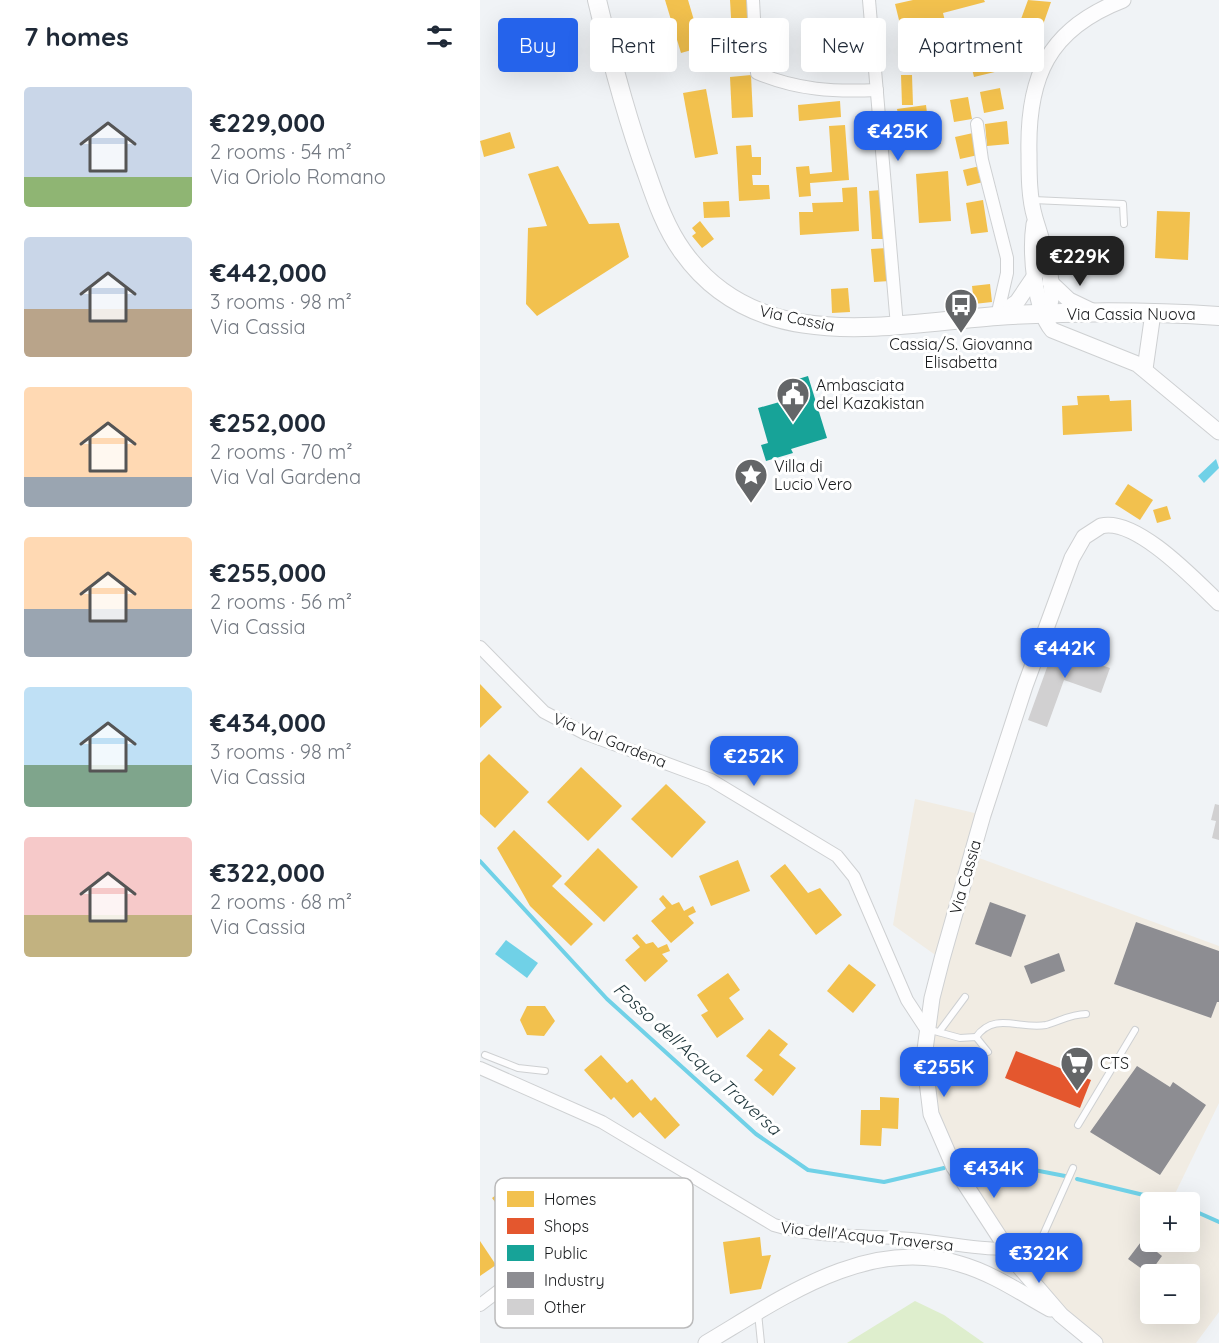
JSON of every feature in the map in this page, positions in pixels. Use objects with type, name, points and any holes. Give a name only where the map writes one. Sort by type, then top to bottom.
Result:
[{"type":"main road","name":"Via Cassia","points":[[597,0],[622,101],[656,200],[678,244],[701,275],[728,297],[763,313],[828,327],[862,329],[997,316],[1044,314]]},
{"type":"main road","name":"Via Cassia Nuova","points":[[1044,314],[1094,312],[1219,316]]},
{"type":"street","points":[[753,0],[757,73],[786,85],[850,92],[877,90]]},
{"type":"street","points":[[869,0],[897,326]]},
{"type":"street","points":[[1044,314],[1050,305],[1050,282],[1045,248],[1032,200],[1028,145],[1031,95],[1047,60],[1066,35],[1097,11],[1123,0]]},
{"type":"street","points":[[977,124],[982,160],[1008,266],[997,316]]},
{"type":"street","points":[[1035,217],[1032,235],[1036,274],[1044,314],[1049,326],[1057,334],[1108,351],[1145,369],[1219,432]]},
{"type":"street","points":[[997,316],[1017,302],[1036,274]]},
{"type":"street","points":[[1050,282],[1069,300],[1094,312]]},
{"type":"street","points":[[1145,369],[1154,313]]},
{"type":"street","name":"Via Cassia","points":[[1095,1343],[1061,1315],[1017,1264],[954,1167],[935,1126],[926,1089],[924,1057],[933,1031],[942,959],[982,815],[1062,581],[1080,542],[1101,526],[1124,527],[1161,551],[1219,603]]},
{"type":"street","name":"Via Val Gardena","points":[[480,647],[532,703],[550,716],[584,733],[711,780],[837,856],[854,877],[907,1000],[933,1031]]},
{"type":"street","name":"Via dell'Acqua Traversa","points":[[480,1068],[602,1122],[774,1225],[794,1230],[932,1241],[968,1248],[1006,1249]]},
{"type":"street","points":[[706,1343],[830,1275],[867,1262],[890,1257],[946,1260],[970,1267],[1061,1315]]},
{"type":"street","points":[[1000,1281],[1017,1264]]},
{"type":"street","points":[[480,1305],[495,1294]]},
{"type":"lane","points":[[1032,200],[1123,204],[1124,224]]},
{"type":"lane","points":[[965,997],[933,1031],[960,1038],[976,1037],[986,1026],[996,1023],[1044,1025],[1076,1014],[1086,1014]]},
{"type":"lane","points":[[1078,1125],[1135,1030]]},
{"type":"lane","points":[[976,1037],[988,1052]]},
{"type":"lane","points":[[486,1055],[518,1068],[545,1071]]},
{"type":"lane","points":[[513,1083],[518,1068]]},
{"type":"lane","points":[[1017,1264],[1040,1242],[1073,1168]]},
{"type":"lane","points":[[758,1313],[761,1343]]},
{"type":"shaded area","points":[[915,799],[983,815],[971,855],[1219,946],[1219,1103],[1176,1192],[1140,1192],[1140,1252],[1200,1252],[1200,1213],[1219,1222],[1219,1312],[1196,1343],[1095,1343],[1061,1315],[984,1214],[926,1089],[941,959],[893,925]]},
{"type":"green space","points":[[915,1301],[944,1315],[984,1343],[847,1343]]},
{"type":"water","points":[[1216,459],[1219,468],[1204,483],[1198,476]]},
{"type":"water","points":[[506,940],[538,963],[527,978],[495,954]]},
{"type":"building: Homes","points":[[665,0],[688,0],[693,18],[689,18],[689,51],[681,53],[677,40],[677,18],[670,18]]},
{"type":"building: Homes","points":[[730,0],[749,0],[750,18],[731,18]]},
{"type":"building: Homes","points":[[913,0],[984,0],[985,2],[943,13],[944,18],[898,18],[895,4]]},
{"type":"building: Homes","points":[[1028,0],[1051,2],[1044,22],[1044,18],[1021,18]]},
{"type":"building: Homes","points":[[973,72],[995,72],[974,77]]},
{"type":"building: Homes","points":[[751,75],[753,117],[732,118],[730,77]]},
{"type":"building: Homes","points":[[901,75],[912,75],[913,105],[902,105]]},
{"type":"building: Homes","points":[[1000,88],[1004,109],[984,113],[980,92]]},
{"type":"building: Homes","points":[[706,89],[718,154],[695,158],[683,93]]},
{"type":"building: Homes","points":[[968,97],[972,119],[954,122],[950,100]]},
{"type":"building: Homes","points":[[840,101],[841,117],[799,121],[798,105]]},
{"type":"building: Homes","points":[[926,105],[928,121],[900,125],[897,109]]},
{"type":"building: Homes","points":[[1007,121],[1009,144],[987,146],[985,124]]},
{"type":"building: Homes","points":[[845,125],[849,180],[810,183],[811,196],[799,197],[796,167],[809,166],[810,174],[832,172],[829,126]]},
{"type":"building: Homes","points":[[939,126],[941,144],[915,147],[914,142],[890,145],[889,132]]},
{"type":"building: Homes","points":[[510,132],[515,148],[484,157],[480,141]]},
{"type":"building: Homes","points":[[973,133],[978,155],[960,159],[955,137]]},
{"type":"building: Homes","points":[[751,145],[752,157],[761,157],[761,175],[752,175],[753,185],[769,185],[770,199],[739,201],[736,146]]},
{"type":"building: Homes","points":[[558,166],[589,224],[619,223],[629,257],[537,316],[526,304],[528,228],[547,226],[528,174]]},
{"type":"building: Homes","points":[[980,166],[983,182],[967,186],[963,170]]},
{"type":"building: Homes","points":[[948,171],[951,221],[919,223],[916,174]]},
{"type":"building: Homes","points":[[857,187],[859,231],[800,235],[799,212],[813,212],[812,203],[843,202],[842,188]]},
{"type":"building: Homes","points":[[881,190],[884,239],[872,239],[869,191]]},
{"type":"building: Homes","points":[[983,200],[988,232],[971,234],[966,203]]},
{"type":"building: Homes","points":[[729,201],[730,217],[704,218],[703,202]]},
{"type":"building: Homes","points":[[1157,211],[1190,212],[1188,260],[1155,258]]},
{"type":"building: Homes","points":[[700,221],[714,239],[702,248],[692,236],[696,233],[692,228]]},
{"type":"building: Homes","points":[[887,248],[890,281],[874,282],[871,249]]},
{"type":"building: Homes","points":[[990,284],[992,302],[974,304],[972,286]]},
{"type":"building: Homes","points":[[848,288],[850,312],[832,313],[831,289]]},
{"type":"building: Homes","points":[[1109,395],[1110,401],[1131,400],[1132,431],[1063,435],[1062,406],[1078,405],[1077,396]]},
{"type":"building: Homes","points":[[1128,484],[1153,500],[1140,520],[1115,504]]},
{"type":"building: Homes","points":[[1167,506],[1171,519],[1157,523],[1153,510]]},
{"type":"building: Homes","points":[[480,684],[502,707],[480,728]]},
{"type":"building: Homes","points":[[489,754],[529,792],[495,828],[480,814],[480,763]]},
{"type":"building: Homes","points":[[581,767],[622,806],[588,841],[547,802]]},
{"type":"building: Homes","points":[[666,784],[706,822],[672,858],[631,819]]},
{"type":"building: Homes","points":[[514,830],[562,876],[552,886],[593,924],[571,946],[530,906],[497,848]]},
{"type":"building: Homes","points":[[598,848],[638,887],[604,922],[564,884]]},
{"type":"building: Homes","points":[[738,860],[750,891],[711,906],[699,876]]},
{"type":"building: Homes","points":[[785,864],[808,893],[820,888],[842,915],[816,935],[770,876]]},
{"type":"building: Homes","points":[[663,895],[672,905],[679,902],[684,911],[693,906],[696,912],[688,916],[694,923],[671,943],[651,921],[666,908],[659,899]]},
{"type":"building: Homes","points":[[637,934],[646,944],[653,942],[658,948],[667,944],[670,951],[662,954],[668,961],[645,982],[625,960],[640,947],[632,938]]},
{"type":"building: Homes","points":[[849,964],[876,985],[853,1013],[827,991]]},
{"type":"building: Homes","points":[[728,973],[740,990],[729,998],[744,1019],[717,1038],[701,1015],[708,1011],[697,995]]},
{"type":"building: Homes","points":[[527,1006],[545,1006],[555,1021],[544,1036],[527,1035],[520,1020]]},
{"type":"building: Homes","points":[[769,1029],[788,1044],[779,1055],[796,1068],[773,1096],[754,1080],[763,1070],[746,1056]]},
{"type":"building: Homes","points":[[601,1055],[627,1083],[632,1079],[651,1101],[655,1097],[680,1125],[665,1139],[640,1112],[633,1118],[614,1097],[611,1100],[584,1070]]},
{"type":"building: Homes","points":[[880,1097],[899,1098],[898,1129],[882,1128],[881,1146],[860,1145],[861,1110],[880,1110]]},
{"type":"building: Homes","points":[[760,1237],[762,1256],[771,1255],[761,1289],[730,1294],[723,1242]]},
{"type":"building: Homes","points":[[480,1241],[495,1266],[480,1276]]},
{"type":"building: Shops","points":[[1016,1051],[1091,1080],[1080,1108],[1005,1078]]},
{"type":"building: Public","name":"Ambasciata del Kazakistan","points":[[808,376],[827,438],[791,449],[793,453],[766,461],[761,445],[768,443],[758,408],[790,399],[785,383]]},
{"type":"building: Industry","points":[[990,902],[1026,915],[1011,957],[975,944]]},
{"type":"building: Industry","points":[[1136,922],[1219,951],[1219,1002],[1211,1018],[1114,984]]},
{"type":"building: Industry","points":[[1059,953],[1065,971],[1031,984],[1024,966]]},
{"type":"building: Industry","points":[[1137,1066],[1170,1087],[1173,1082],[1206,1105],[1160,1175],[1090,1132]]},
{"type":"building: Industry","points":[[1140,1243],[1140,1252],[1157,1252],[1162,1256],[1156,1264],[1140,1264],[1140,1268],[1128,1259]]},
{"type":"building: Other","points":[[1058,637],[1079,644],[1074,656],[1110,668],[1101,693],[1064,680],[1047,727],[1028,720]]},
{"type":"building: Other","points":[[1215,804],[1219,805],[1219,840],[1212,838],[1216,821],[1211,820]]},
{"type":"waterway","name":"Fosso dell'Acqua Traversa","points":[[480,861],[607,999],[756,1134],[808,1170],[884,1182],[944,1168]]},
{"type":"waterway","name":"Fosso dell'Acqua Traversa","points":[[969,1166],[993,1162],[1065,1176]]},
{"type":"waterway","name":"Fosso dell'Acqua Traversa","points":[[1077,1179],[1140,1194]]},
{"type":"waterway","name":"Fosso dell'Acqua Traversa","points":[[1200,1213],[1219,1222]]},
{"type":"place","name":"Cassia/S. Giovanna Elisabetta","points":[[961,334]]},
{"type":"place","name":"Ambasciata del Kazakistan","points":[[793,423]]},
{"type":"place","name":"Villa di Lucio Vero","points":[[751,504]]},
{"type":"place","name":"CTS","points":[[1077,1092]]}]
